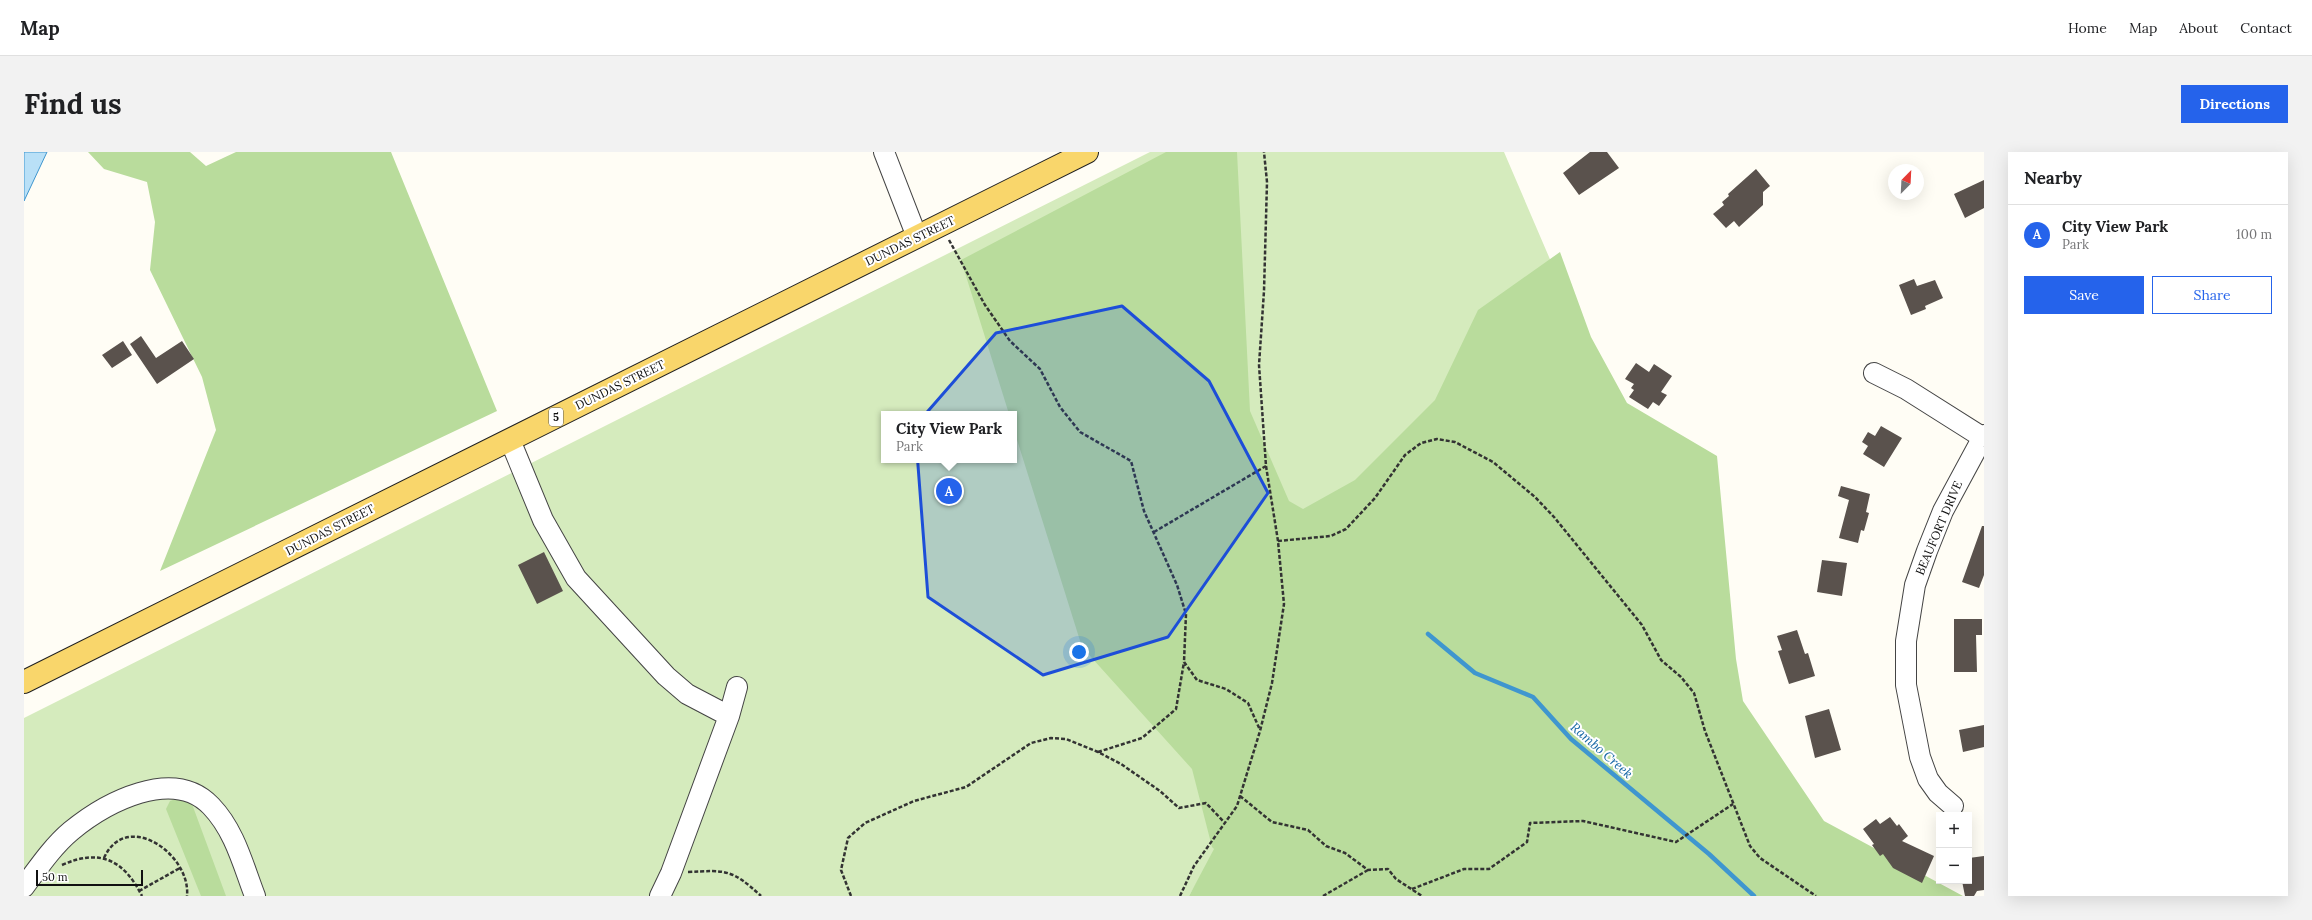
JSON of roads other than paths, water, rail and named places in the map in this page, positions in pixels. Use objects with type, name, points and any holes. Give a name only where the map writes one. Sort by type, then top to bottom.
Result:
[{"type":"main road","name":"DUNDAS STREET","points":[[24,682],[1087,152]]},
{"type":"street","points":[[884,152],[917,237]]},
{"type":"street","points":[[1874,373],[1906,389],[1983,436]]},
{"type":"street","name":"BEAUFORT DRIVE","points":[[1953,806],[1938,793],[1928,779],[1920,757],[1906,685],[1906,641],[1915,585],[1927,551],[1944,511],[1983,436]]},
{"type":"street","points":[[510,440],[543,520],[576,578],[666,676],[687,694],[729,716]]},
{"type":"street","points":[[660,896],[671,873],[729,716],[737,687]]},
{"type":"street","points":[[24,887],[71,831],[104,808],[142,791],[164,788],[189,792],[210,805],[225,822],[235,843],[255,896]]},
{"type":"water","points":[[24,152],[47,152],[24,201]]},
{"type":"waterway","name":"Rambo Creek","points":[[1428,634],[1475,673],[1533,697],[1571,739],[1709,854],[1754,896]]},
{"type":"place","name":"City View Park","points":[[949,491]]}]
